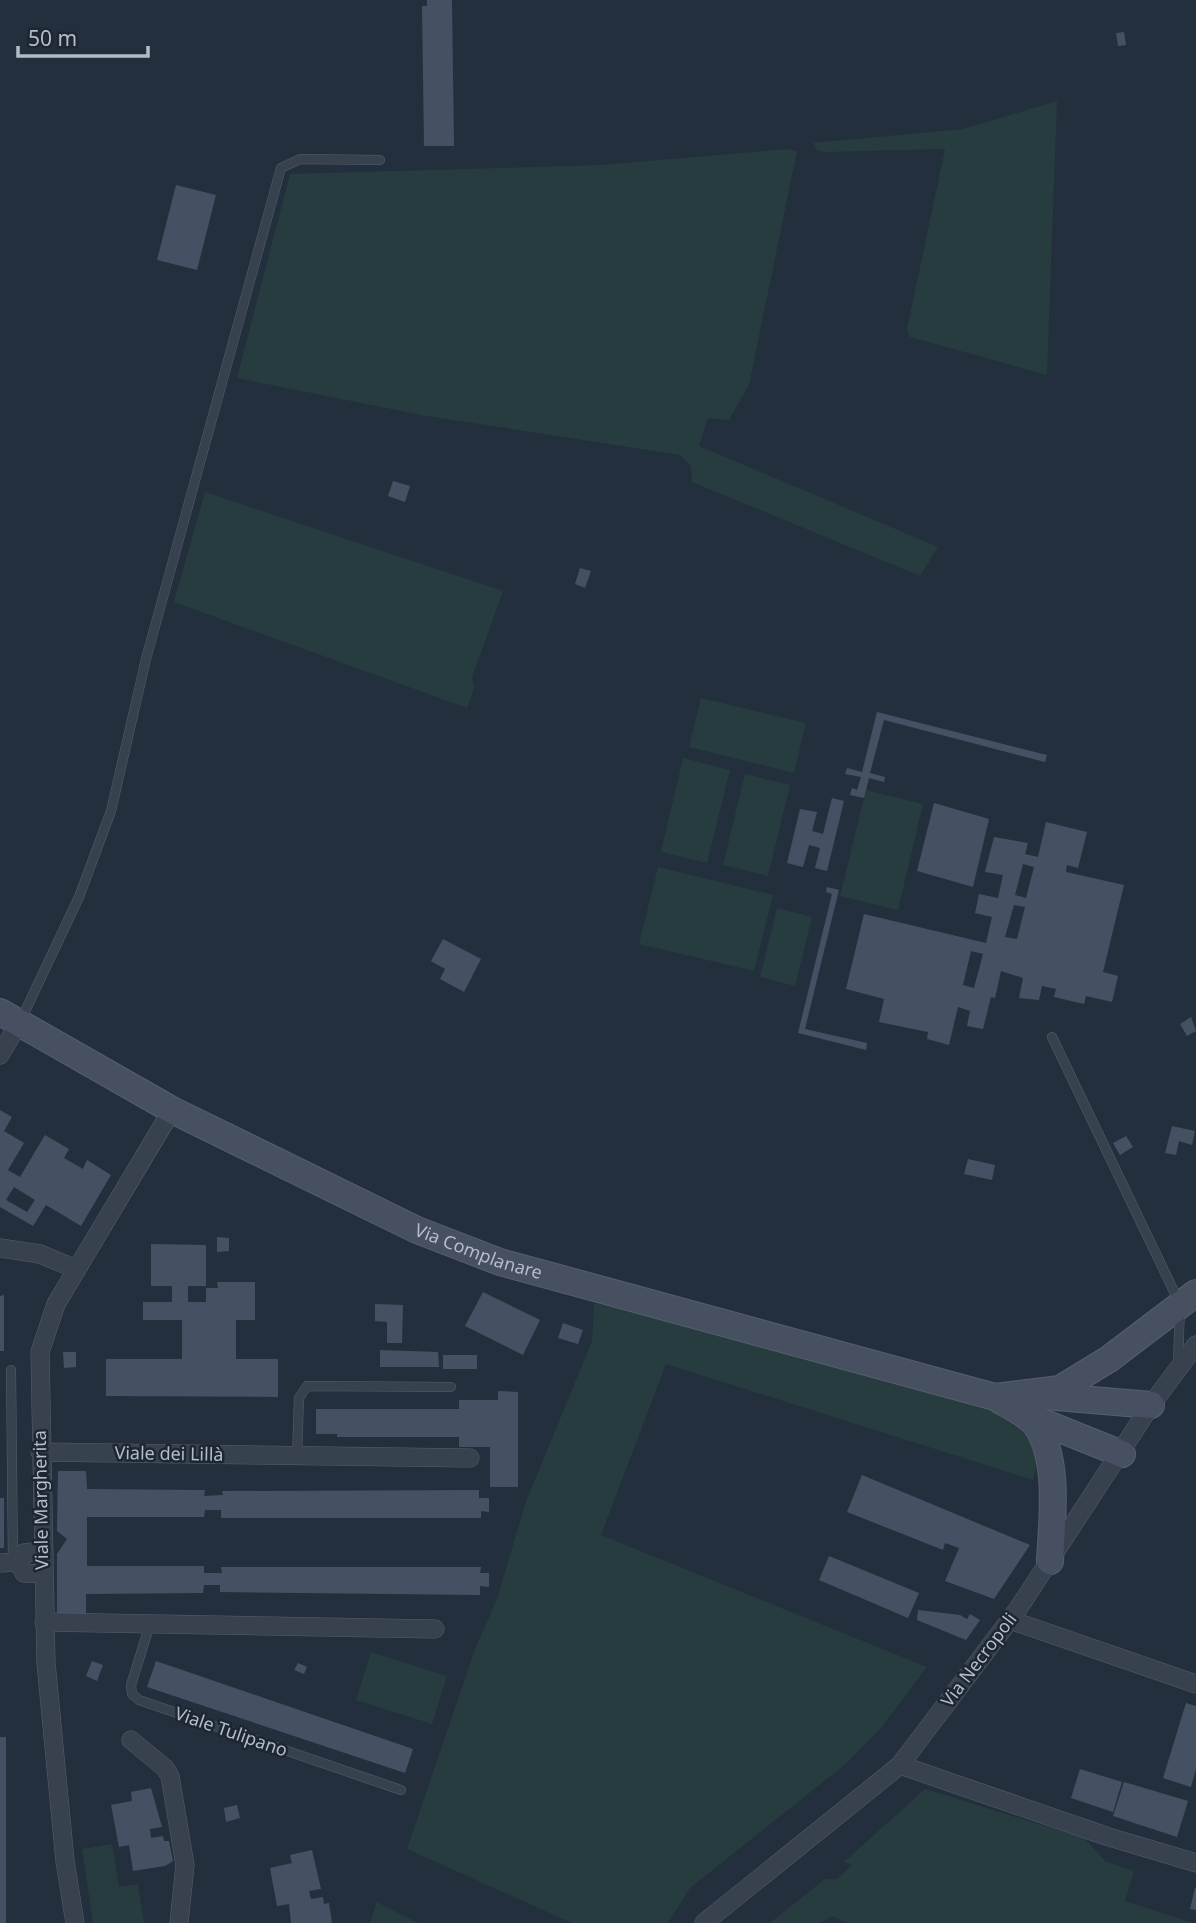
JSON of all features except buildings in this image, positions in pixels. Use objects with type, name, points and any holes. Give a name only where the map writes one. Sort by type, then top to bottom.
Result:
[{"type":"main road","name":"Via Complanare","points":[[10,1018],[172,1110],[417,1230],[500,1262],[1025,1404]]},
{"type":"main road","points":[[1025,1404],[1077,1380],[1188,1298]]},
{"type":"main road","points":[[1025,1404],[1151,1405]]},
{"type":"main road","points":[[1025,1404],[1122,1454]]},
{"type":"main road","points":[[1025,1404],[1036,1424],[1048,1457],[1053,1501],[1050,1561]]},
{"type":"street","points":[[0,1055],[10,1018]]},
{"type":"street","name":"Viale Margherita","points":[[75,1923],[64,1848],[44,1622],[40,1451],[43,1337],[56,1304],[172,1110]]},
{"type":"street","points":[[0,1248],[40,1254],[76,1269]]},
{"type":"street","name":"Via Necropoli","points":[[704,1923],[900,1765],[1010,1620],[1122,1454],[1151,1405],[1196,1345]]},
{"type":"street","name":"Viale dei Lillà","points":[[40,1451],[470,1458]]},
{"type":"street","points":[[42,1551],[24,1553],[10,1563],[24,1573],[42,1574]]},
{"type":"street","points":[[1010,1620],[1196,1684]]},
{"type":"street","points":[[44,1622],[435,1629]]},
{"type":"street","points":[[131,1740],[165,1768],[170,1776],[185,1865],[179,1923]]},
{"type":"street","points":[[900,1765],[1109,1837],[1196,1863]]},
{"type":"lane","points":[[10,1018],[79,897],[111,811],[146,659],[238,334],[281,169],[300,159],[380,160]]},
{"type":"lane","points":[[1052,1037],[1188,1298],[1178,1371]]},
{"type":"lane","name":"Viale Margherita","points":[[10,1563],[11,1370]]},
{"type":"lane","points":[[297,1456],[299,1398],[307,1387],[451,1387]]},
{"type":"lane","name":"Viale Tulipano","points":[[150,1624],[131,1685],[132,1694],[139,1700],[401,1790]]},
{"type":"green space","points":[[1057,101],[1047,375],[910,337],[907,329],[945,149],[825,152],[816,150],[813,143],[963,129]]},
{"type":"green space","points":[[787,149],[797,151],[749,385],[729,420],[708,418],[699,446],[938,547],[920,576],[692,482],[691,466],[680,455],[421,415],[237,378],[290,174],[602,165]]},
{"type":"green space","points":[[205,492],[503,591],[472,677],[474,688],[467,708],[174,602]]},
{"type":"green space","points":[[701,698],[806,723],[794,773],[689,747]]},
{"type":"green space","points":[[683,758],[730,770],[707,863],[661,852]]},
{"type":"green space","points":[[745,774],[790,785],[768,876],[723,865]]},
{"type":"green space","points":[[866,790],[923,804],[898,910],[840,896]]},
{"type":"green space","points":[[658,867],[773,895],[754,971],[639,944]]},
{"type":"green space","points":[[777,908],[812,917],[795,986],[760,977]]},
{"type":"green space","points":[[594,1303],[686,1324],[1003,1412],[1021,1422],[1039,1456],[1033,1480],[666,1364],[601,1535],[927,1667],[880,1729],[847,1763],[690,1888],[668,1923],[572,1923],[407,1849],[475,1649],[497,1599],[525,1504],[592,1341]]},
{"type":"green space","points":[[371,1652],[447,1676],[432,1724],[356,1700]]},
{"type":"green space","points":[[925,1789],[1084,1838],[1105,1861],[1134,1871],[1125,1901],[1193,1923],[846,1923],[833,1916],[819,1923],[770,1923],[825,1879],[837,1879],[852,1865],[844,1862]]},
{"type":"green space","points":[[112,1844],[119,1887],[138,1884],[144,1923],[93,1923],[82,1849]]},
{"type":"green space","points":[[377,1902],[418,1923],[370,1923]]}]
